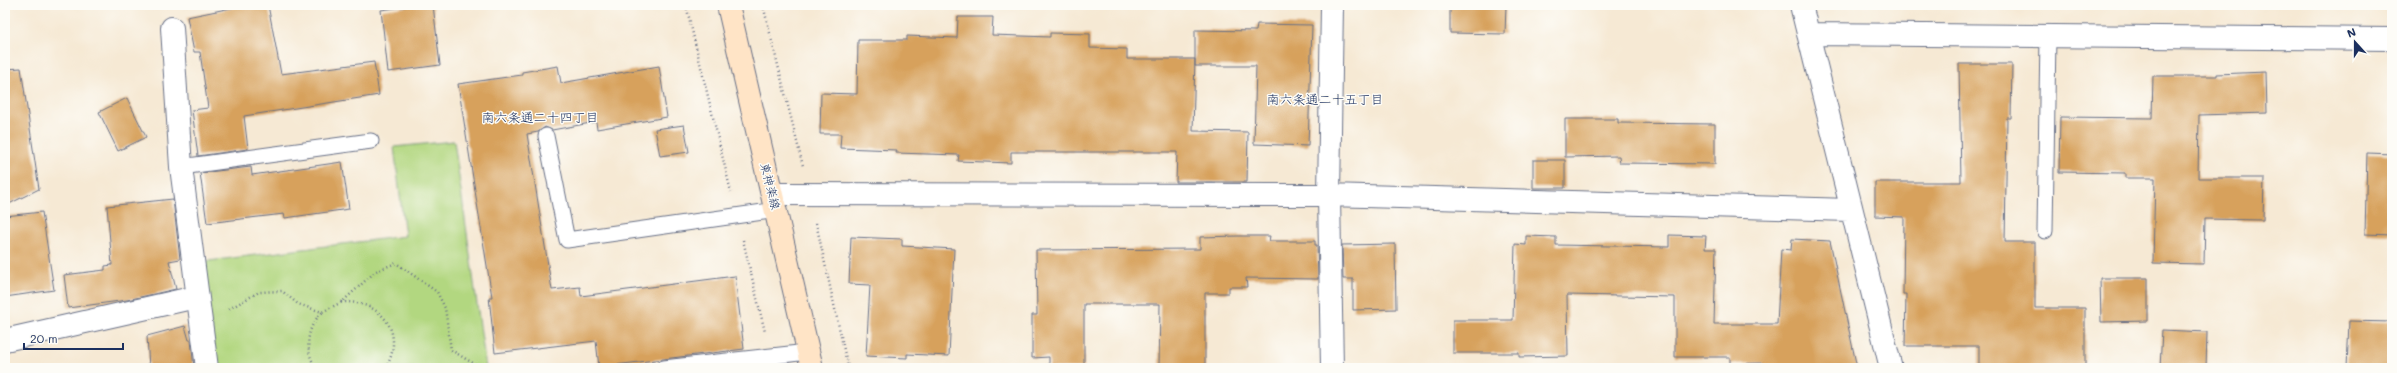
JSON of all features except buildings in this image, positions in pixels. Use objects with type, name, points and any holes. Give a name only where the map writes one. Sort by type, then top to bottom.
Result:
[{"type":"street","name":"東神楽線","points":[[728,5],[775,202],[810,360]]},
{"type":"street","points":[[1332,5],[1329,195],[1332,368]]},
{"type":"street","points":[[1801,5],[1850,210],[1891,368]]},
{"type":"street","points":[[172,28],[181,167],[197,306],[207,368]]},
{"type":"street","points":[[1808,34],[2392,39]]},
{"type":"street","points":[[775,202],[1329,195],[1850,210]]},
{"type":"street","points":[[5,340],[197,306]]},
{"type":"lane","points":[[2045,231],[2048,36]]},
{"type":"lane","points":[[546,136],[567,240],[737,215],[775,202]]},
{"type":"lane","points":[[181,167],[371,141]]},
{"type":"lane","points":[[664,368],[771,356],[810,360]]},
{"type":"path","points":[[686,5],[771,356]]},
{"type":"path","points":[[197,306],[231,308],[259,292],[282,291],[298,304],[322,312],[342,302],[376,271],[396,263],[437,292],[445,308],[451,350],[482,368]]},
{"type":"path","points":[[316,368],[309,355],[308,341],[311,327],[324,311],[342,302],[356,302],[370,306],[382,314],[389,326],[393,340],[392,354],[386,368]]},
{"type":"green space","points":[[454,141],[486,368],[217,368],[201,262],[405,236],[394,147]]},
{"type":"district","name":"南六条通二十五丁目","points":[[1325,98]]},
{"type":"district","name":"南六条通二十四丁目","points":[[540,116]]}]
